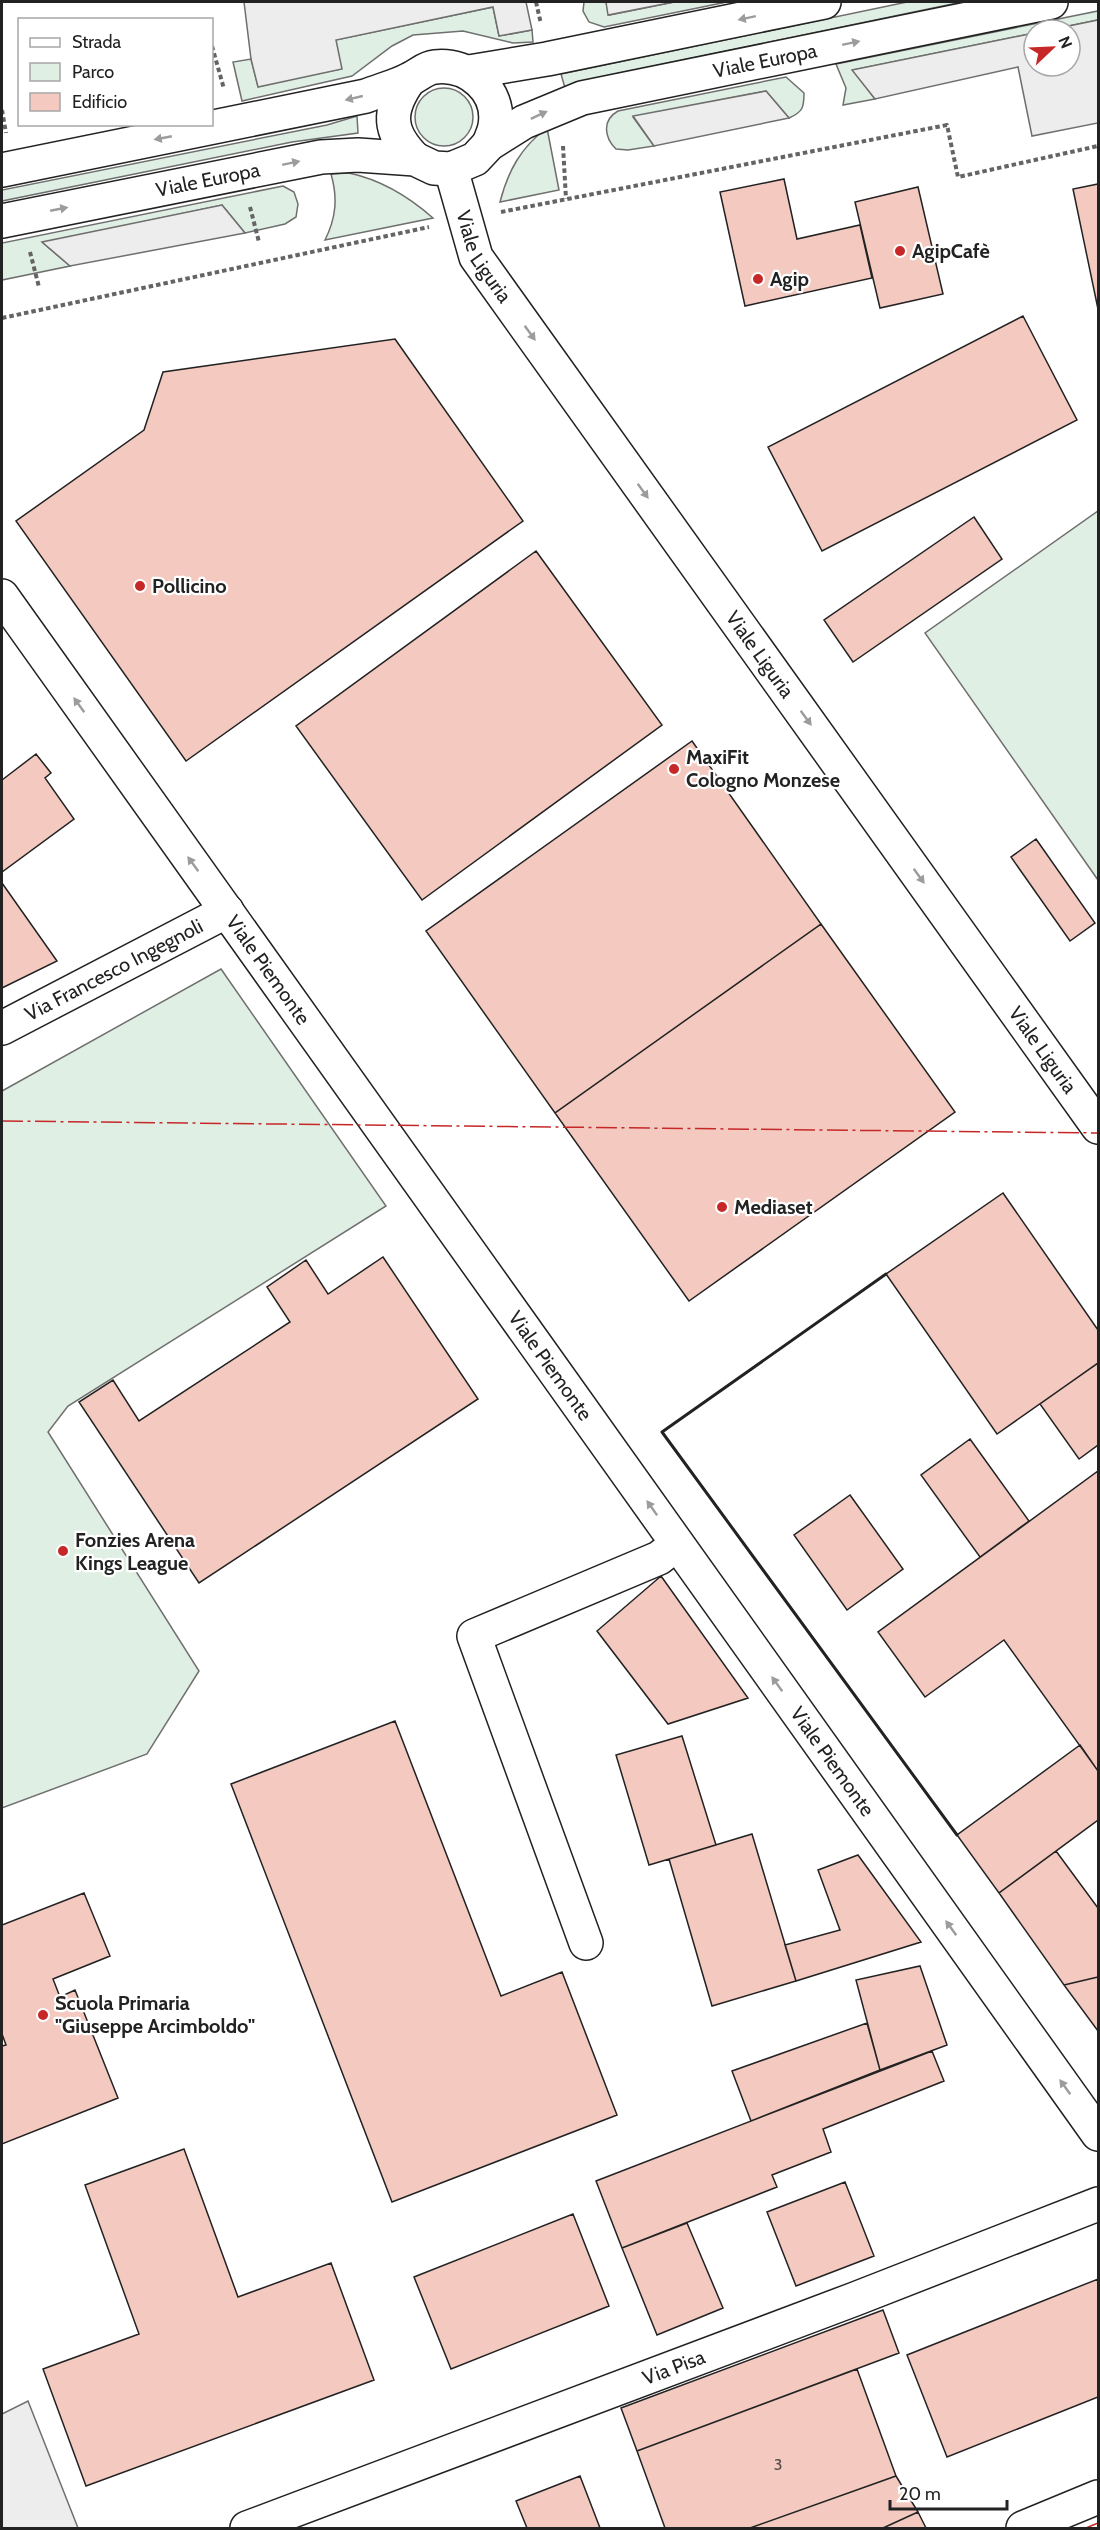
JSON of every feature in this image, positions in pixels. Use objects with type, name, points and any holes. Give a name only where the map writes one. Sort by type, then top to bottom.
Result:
[{"type":"street","points":[[469,72],[547,60],[825,2]]},
{"type":"street","name":"Viale Europa","points":[[2,221],[321,157],[358,155],[415,159],[434,168],[451,169],[475,159],[489,144],[524,122],[582,98],[1051,2]]},
{"type":"street","points":[[2,170],[366,96],[409,80],[434,67],[452,67],[469,72],[483,84],[490,95],[495,112],[495,127],[489,144]]},
{"type":"street","points":[[409,80],[399,94],[393,122],[402,147],[415,159]]},
{"type":"street","name":"Viale Liguria","points":[[451,169],[476,257],[1098,1126]]},
{"type":"street","name":"Viale Piemonte","points":[[2,596],[1098,2134]]},
{"type":"street","name":"Via Francesco Ingegnoli","points":[[2,1028],[227,911]]},
{"type":"street","points":[[586,1943],[474,1636],[659,1558],[678,1544]]},
{"type":"street","name":"Via Pisa","points":[[247,2529],[855,2299],[1098,2204]]},
{"type":"street","points":[[1023,2529],[1098,2497]]},
{"type":"path","points":[[2,318],[465,220],[947,125],[958,177],[1098,146]]},
{"type":"green space","points":[[584,2],[606,2],[609,15],[674,2],[727,2],[604,27],[589,22],[583,11]]},
{"type":"green space","points":[[907,2],[962,2],[582,81],[565,88],[561,74]]},
{"type":"green space","points":[[493,7],[499,36],[532,30],[533,42],[513,43],[463,31],[413,35],[392,46],[352,76],[242,101],[233,62],[251,59],[258,86],[341,69],[335,40]]},
{"type":"green space","points":[[1098,11],[1098,20],[1082,23],[1082,18],[1063,18]]},
{"type":"green space","points":[[1022,26],[1022,35],[853,70],[875,99],[843,105],[846,88],[836,64]]},
{"type":"green space","points":[[786,77],[804,93],[802,108],[789,118],[766,91],[633,117],[654,146],[628,150],[616,149],[607,134],[609,119],[618,111]]},
{"type":"green space","points":[[438,88],[450,88],[465,96],[473,111],[473,123],[465,138],[450,146],[438,146],[423,138],[415,123],[415,111],[423,96]]},
{"type":"green space","points":[[357,116],[358,133],[292,142],[2,201],[2,190],[327,125]]},
{"type":"green space","points":[[547,128],[559,190],[500,202],[517,160],[530,143]]},
{"type":"green space","points":[[349,173],[373,180],[394,190],[433,218],[325,240],[332,224],[335,208],[335,191],[331,174]]},
{"type":"green space","points":[[283,186],[294,192],[298,204],[296,217],[285,224],[245,233],[222,205],[43,243],[70,266],[2,280],[2,243]]},
{"type":"green space","points":[[1098,511],[1098,880],[925,633]]},
{"type":"green space","points":[[221,969],[386,1206],[68,1406],[48,1432],[199,1671],[147,1754],[2,1808],[2,1091]]},
{"type":"shaded area","points":[[244,2],[526,2],[532,30],[499,36],[493,7],[336,40],[342,69],[258,87],[251,59]]},
{"type":"shaded area","points":[[606,2],[674,2],[608,15]]},
{"type":"shaded area","points":[[1098,20],[1098,123],[1032,136],[1018,67],[875,99],[852,70],[1022,35],[1022,78],[1082,78],[1082,23]]},
{"type":"shaded area","points":[[766,91],[789,118],[654,146],[633,116]]},
{"type":"shaded area","points":[[222,205],[245,233],[70,266],[42,242]]},
{"type":"shaded area","points":[[28,2401],[78,2528],[2,2528],[2,2414]]},
{"type":"building","points":[[784,179],[797,239],[860,225],[872,278],[745,306],[720,192]]},
{"type":"building","points":[[1098,184],[1098,309],[1073,189]]},
{"type":"building","name":"AgipCafè","points":[[918,187],[943,294],[880,308],[855,202]]},
{"type":"building","points":[[1023,316],[1077,420],[822,551],[768,447]]},
{"type":"building","points":[[395,339],[523,521],[186,761],[16,521],[144,430],[163,372]]},
{"type":"building","points":[[974,517],[1002,559],[853,662],[824,620]]},
{"type":"building","points":[[536,551],[662,725],[422,900],[296,726]]},
{"type":"building","points":[[692,741],[821,924],[555,1113],[426,931]]},
{"type":"building","points":[[36,754],[51,773],[45,778],[74,819],[2,872],[2,780]]},
{"type":"building","points":[[1036,839],[1095,923],[1070,941],[1011,857]]},
{"type":"building","points":[[2,883],[57,961],[2,988]]},
{"type":"building","name":"Mediaset","points":[[821,924],[955,1112],[689,1301],[555,1113]]},
{"type":"building","points":[[1003,1193],[1098,1330],[1098,1363],[997,1434],[886,1274]]},
{"type":"building","points":[[383,1257],[478,1399],[199,1583],[79,1402],[113,1380],[139,1421],[290,1322],[267,1287],[306,1260],[328,1294]]},
{"type":"building","points":[[1098,1363],[1098,1445],[1079,1459],[1040,1404]]},
{"type":"building","points":[[970,1439],[1029,1521],[980,1557],[921,1475]]},
{"type":"building","points":[[1098,1471],[1098,1771],[1004,1640],[925,1697],[878,1632]]},
{"type":"building","points":[[850,1495],[903,1569],[847,1610],[794,1535]]},
{"type":"building","points":[[661,1576],[748,1698],[668,1724],[597,1631]]},
{"type":"building","points":[[395,1721],[501,1996],[562,1972],[617,2115],[392,2202],[231,1784]]},
{"type":"building","points":[[682,1736],[716,1845],[649,1865],[616,1755]]},
{"type":"building","points":[[1080,1745],[1098,1771],[1098,1820],[999,1893],[957,1835]]},
{"type":"building","points":[[752,1834],[796,1981],[712,2006],[669,1859]]},
{"type":"building","points":[[1056,1851],[1098,1908],[1098,1977],[1064,1985],[999,1893]]},
{"type":"building","points":[[858,1855],[921,1942],[796,1981],[785,1945],[840,1930],[818,1870]]},
{"type":"building","name":"Scuola Primaria \"Giuseppe Arcimboldo\"","points":[[84,1893],[110,1956],[53,1979],[60,1997],[75,1990],[118,2098],[2,2144],[2,2046],[6,2045],[2,2034],[2,1925]]},
{"type":"building","points":[[920,1966],[947,2045],[880,2070],[856,1980]]},
{"type":"building","points":[[1098,1977],[1098,2031],[1064,1985]]},
{"type":"building","points":[[867,2023],[880,2070],[751,2121],[732,2071]]},
{"type":"building","points":[[932,2051],[944,2081],[823,2129],[831,2152],[772,2175],[777,2187],[622,2248],[596,2181]]},
{"type":"building","points":[[184,2149],[238,2297],[331,2263],[374,2380],[86,2486],[43,2369],[139,2334],[85,2185]]},
{"type":"building","points":[[845,2182],[874,2256],[796,2286],[767,2212]]},
{"type":"building","points":[[573,2214],[609,2306],[451,2369],[414,2277]]},
{"type":"building","points":[[687,2223],[723,2308],[657,2335],[622,2248]]},
{"type":"building","points":[[1098,2279],[1098,2397],[947,2457],[907,2355]]},
{"type":"building","points":[[883,2310],[899,2353],[637,2451],[621,2408]]},
{"type":"building","points":[[857,2369],[896,2476],[750,2528],[665,2528],[637,2451]]},
{"type":"building","points":[[580,2476],[600,2528],[527,2528],[516,2501]]},
{"type":"building","points":[[896,2476],[918,2512],[883,2528],[750,2528]]},
{"type":"building","points":[[918,2512],[926,2528],[883,2528]]},
{"type":"wall","points":[[886,1274],[662,1432],[957,1835]]},
{"type":"power","points":[[2,1121],[1098,1133]]},
{"type":"power","points":[[1086,2528],[1098,2523]]},
{"type":"place","name":"AgipCafè","points":[[900,251]]},
{"type":"place","name":"Agip","points":[[758,279]]},
{"type":"place","name":"Pollicino","points":[[140,586]]},
{"type":"place","name":"MaxiFit Cologno Monzese","points":[[674,769]]},
{"type":"place","name":"Mediaset","points":[[722,1207]]},
{"type":"place","name":"Fonzies Arena Kings League","points":[[63,1551]]},
{"type":"place","name":"Scuola Primaria \"Giuseppe Arcimboldo\"","points":[[43,2015]]}]
